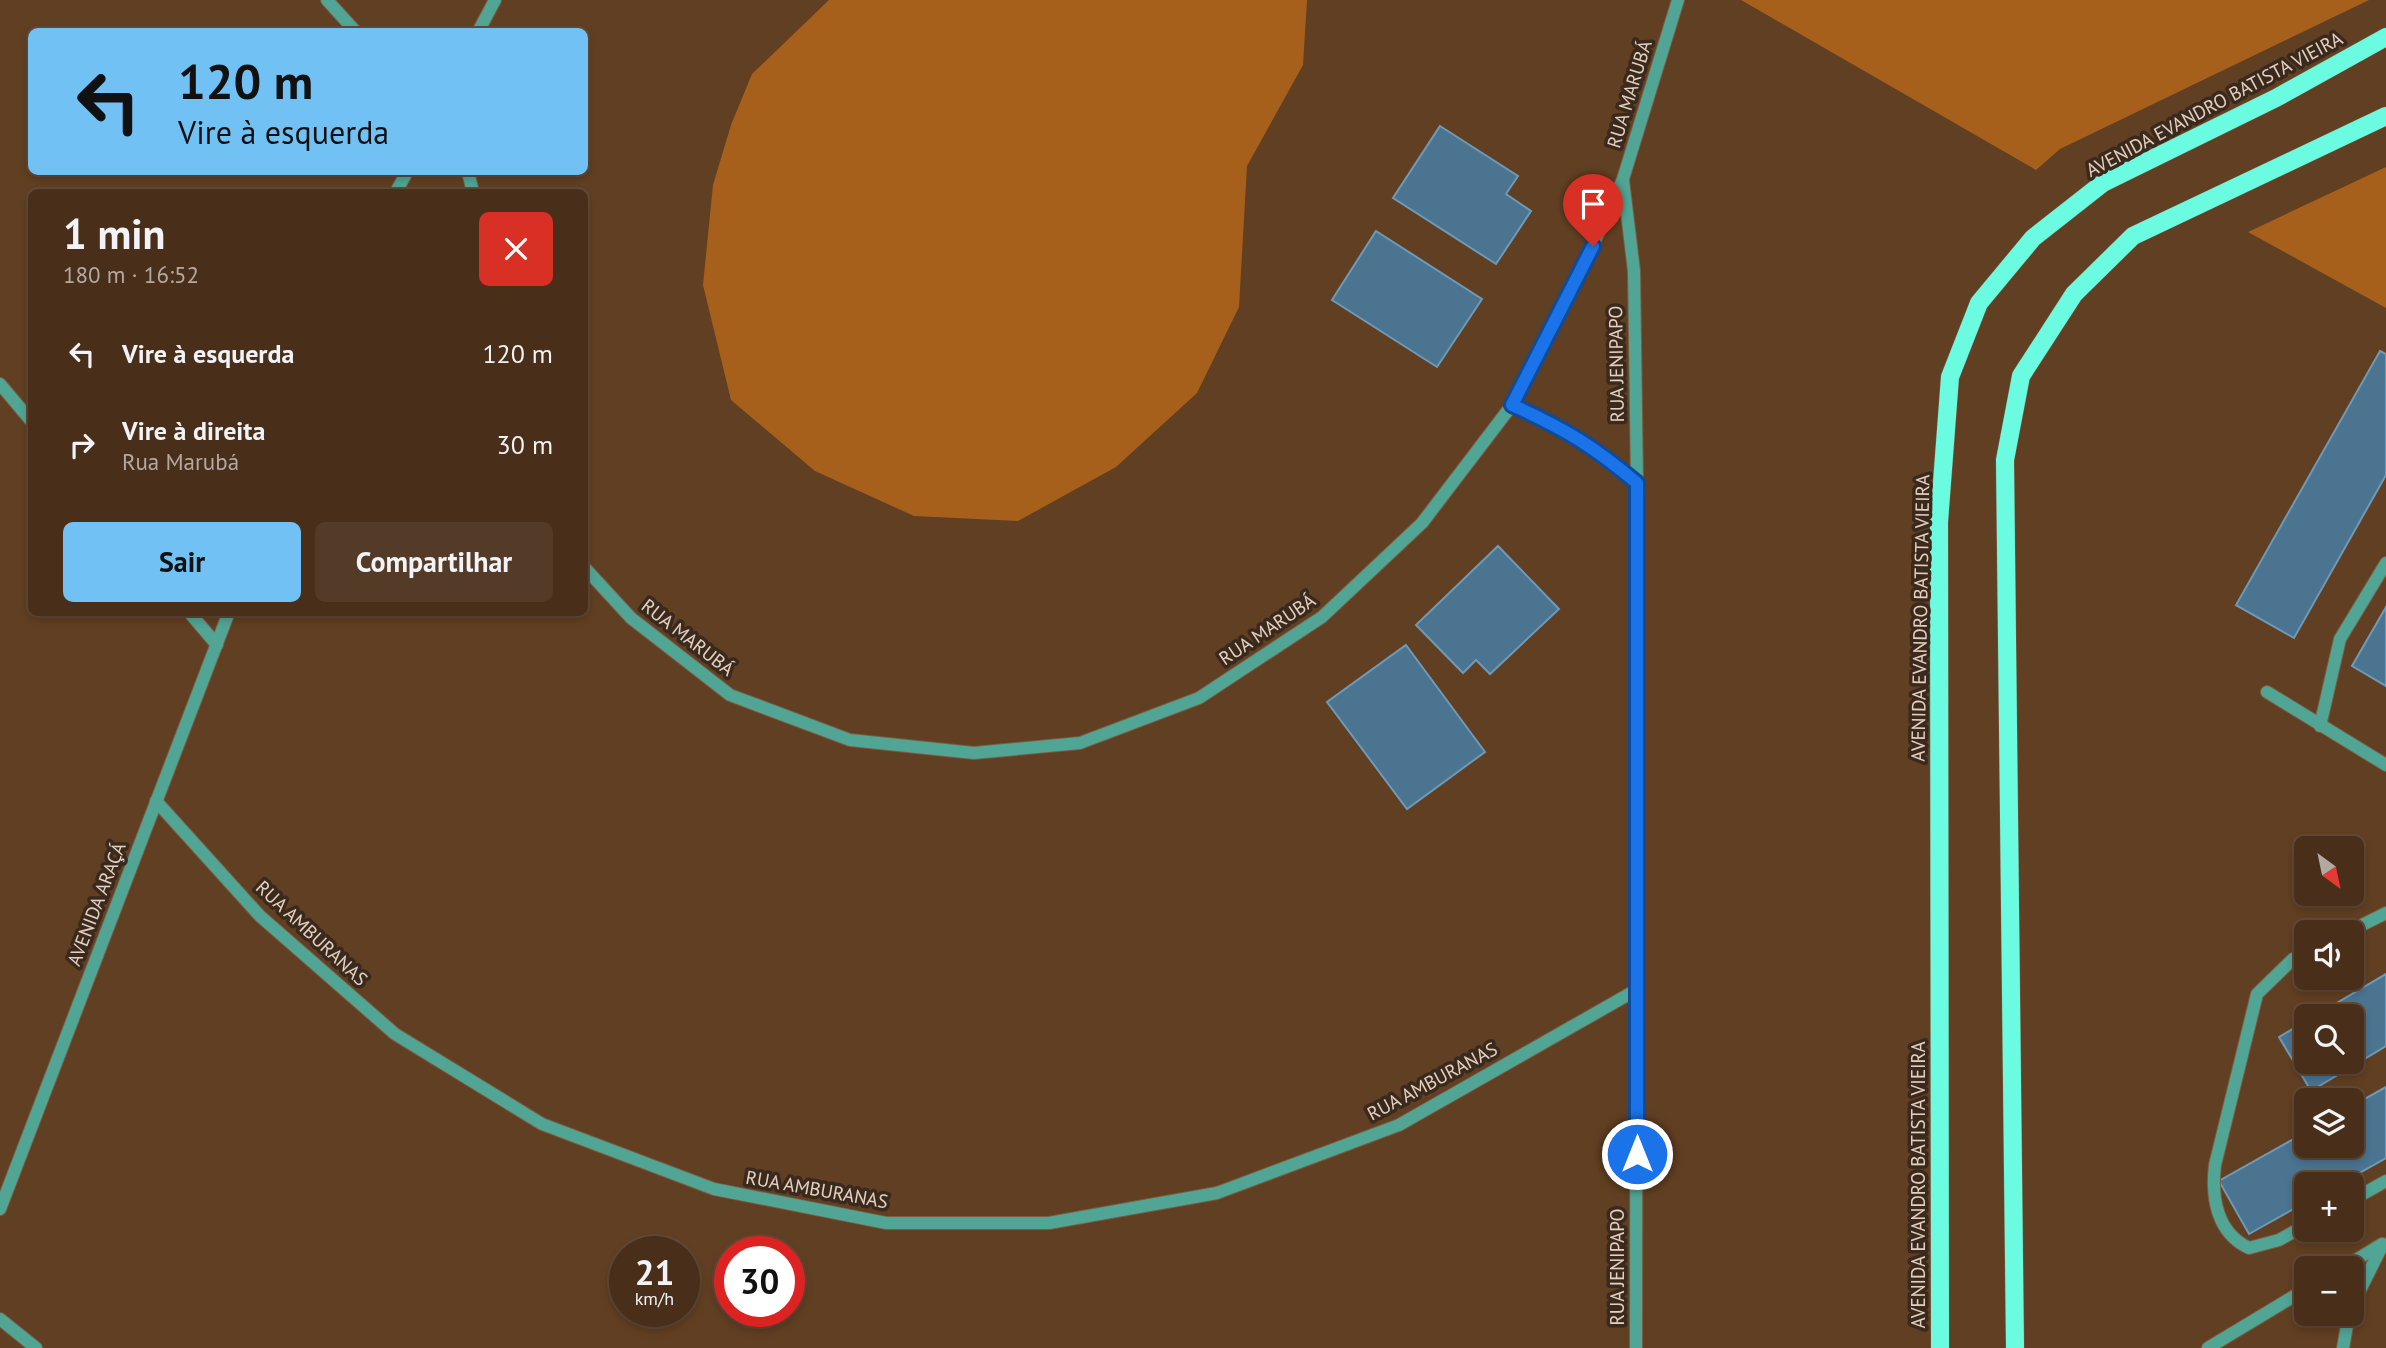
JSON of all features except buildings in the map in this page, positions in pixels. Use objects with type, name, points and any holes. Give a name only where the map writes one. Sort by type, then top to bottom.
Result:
[{"type":"main road","name":"AVENIDA EVANDRO BATISTA VIEIRA","points":[[1940,1348],[1939,522],[1950,377],[1979,303],[2033,237],[2103,183],[2276,98],[2386,37]]},
{"type":"main road","points":[[2015,1348],[2005,460],[2021,376],[2074,294],[2133,236],[2386,117]]},
{"type":"street","points":[[327,0],[352,28]]},
{"type":"street","points":[[480,28],[495,0]]},
{"type":"street","name":"RUA MARUBÁ","points":[[588,571],[631,618],[730,695],[850,740],[974,753],[1080,743],[1199,698],[1322,617],[1422,523],[1512,405],[1572,291],[1623,179],[1678,0]]},
{"type":"street","name":"RUA JENIPAPO","points":[[1623,179],[1634,271],[1637,483],[1636,1348]]},
{"type":"street","points":[[0,384],[28,417]]},
{"type":"street","points":[[1512,405],[1561,427],[1593,446],[1637,483]]},
{"type":"street","points":[[2320,726],[2340,639],[2386,563]]},
{"type":"street","points":[[192,616],[217,645]]},
{"type":"street","name":"AVENIDA ARAÇÁ","points":[[0,1209],[228,616]]},
{"type":"street","points":[[2267,692],[2386,765]]},
{"type":"street","name":"RUA AMBURANAS","points":[[156,801],[260,916],[395,1034],[542,1124],[714,1189],[886,1223],[1049,1223],[1217,1193],[1399,1125],[1638,989]]},
{"type":"street","points":[[2364,924],[2386,913]]},
{"type":"street","points":[[2294,959],[2257,994],[2214,1165],[2211,1192],[2222,1224],[2236,1242],[2249,1248],[2278,1240],[2294,1231]]},
{"type":"street","points":[[2364,1193],[2386,1181]]},
{"type":"street","points":[[2362,1256],[2384,1243]]},
{"type":"street","points":[[2364,1282],[2384,1243]]},
{"type":"street","points":[[2208,1348],[2294,1296]]},
{"type":"street","points":[[0,1319],[36,1348]]},
{"type":"street","points":[[2343,1348],[2348,1326]]},
{"type":"shaded area","points":[[829,0],[1307,0],[1303,65],[1247,166],[1239,307],[1197,393],[1116,467],[1018,521],[914,516],[815,471],[731,400],[703,285],[713,185],[731,125],[752,74]]},
{"type":"shaded area","points":[[1741,0],[2369,0],[2060,149],[2036,170]]},
{"type":"shaded area","points":[[2386,167],[2386,308],[2248,232]]},
{"type":"route","points":[[1593,246],[1512,405],[1561,427],[1593,446],[1637,483],[1637,1154]]}]
